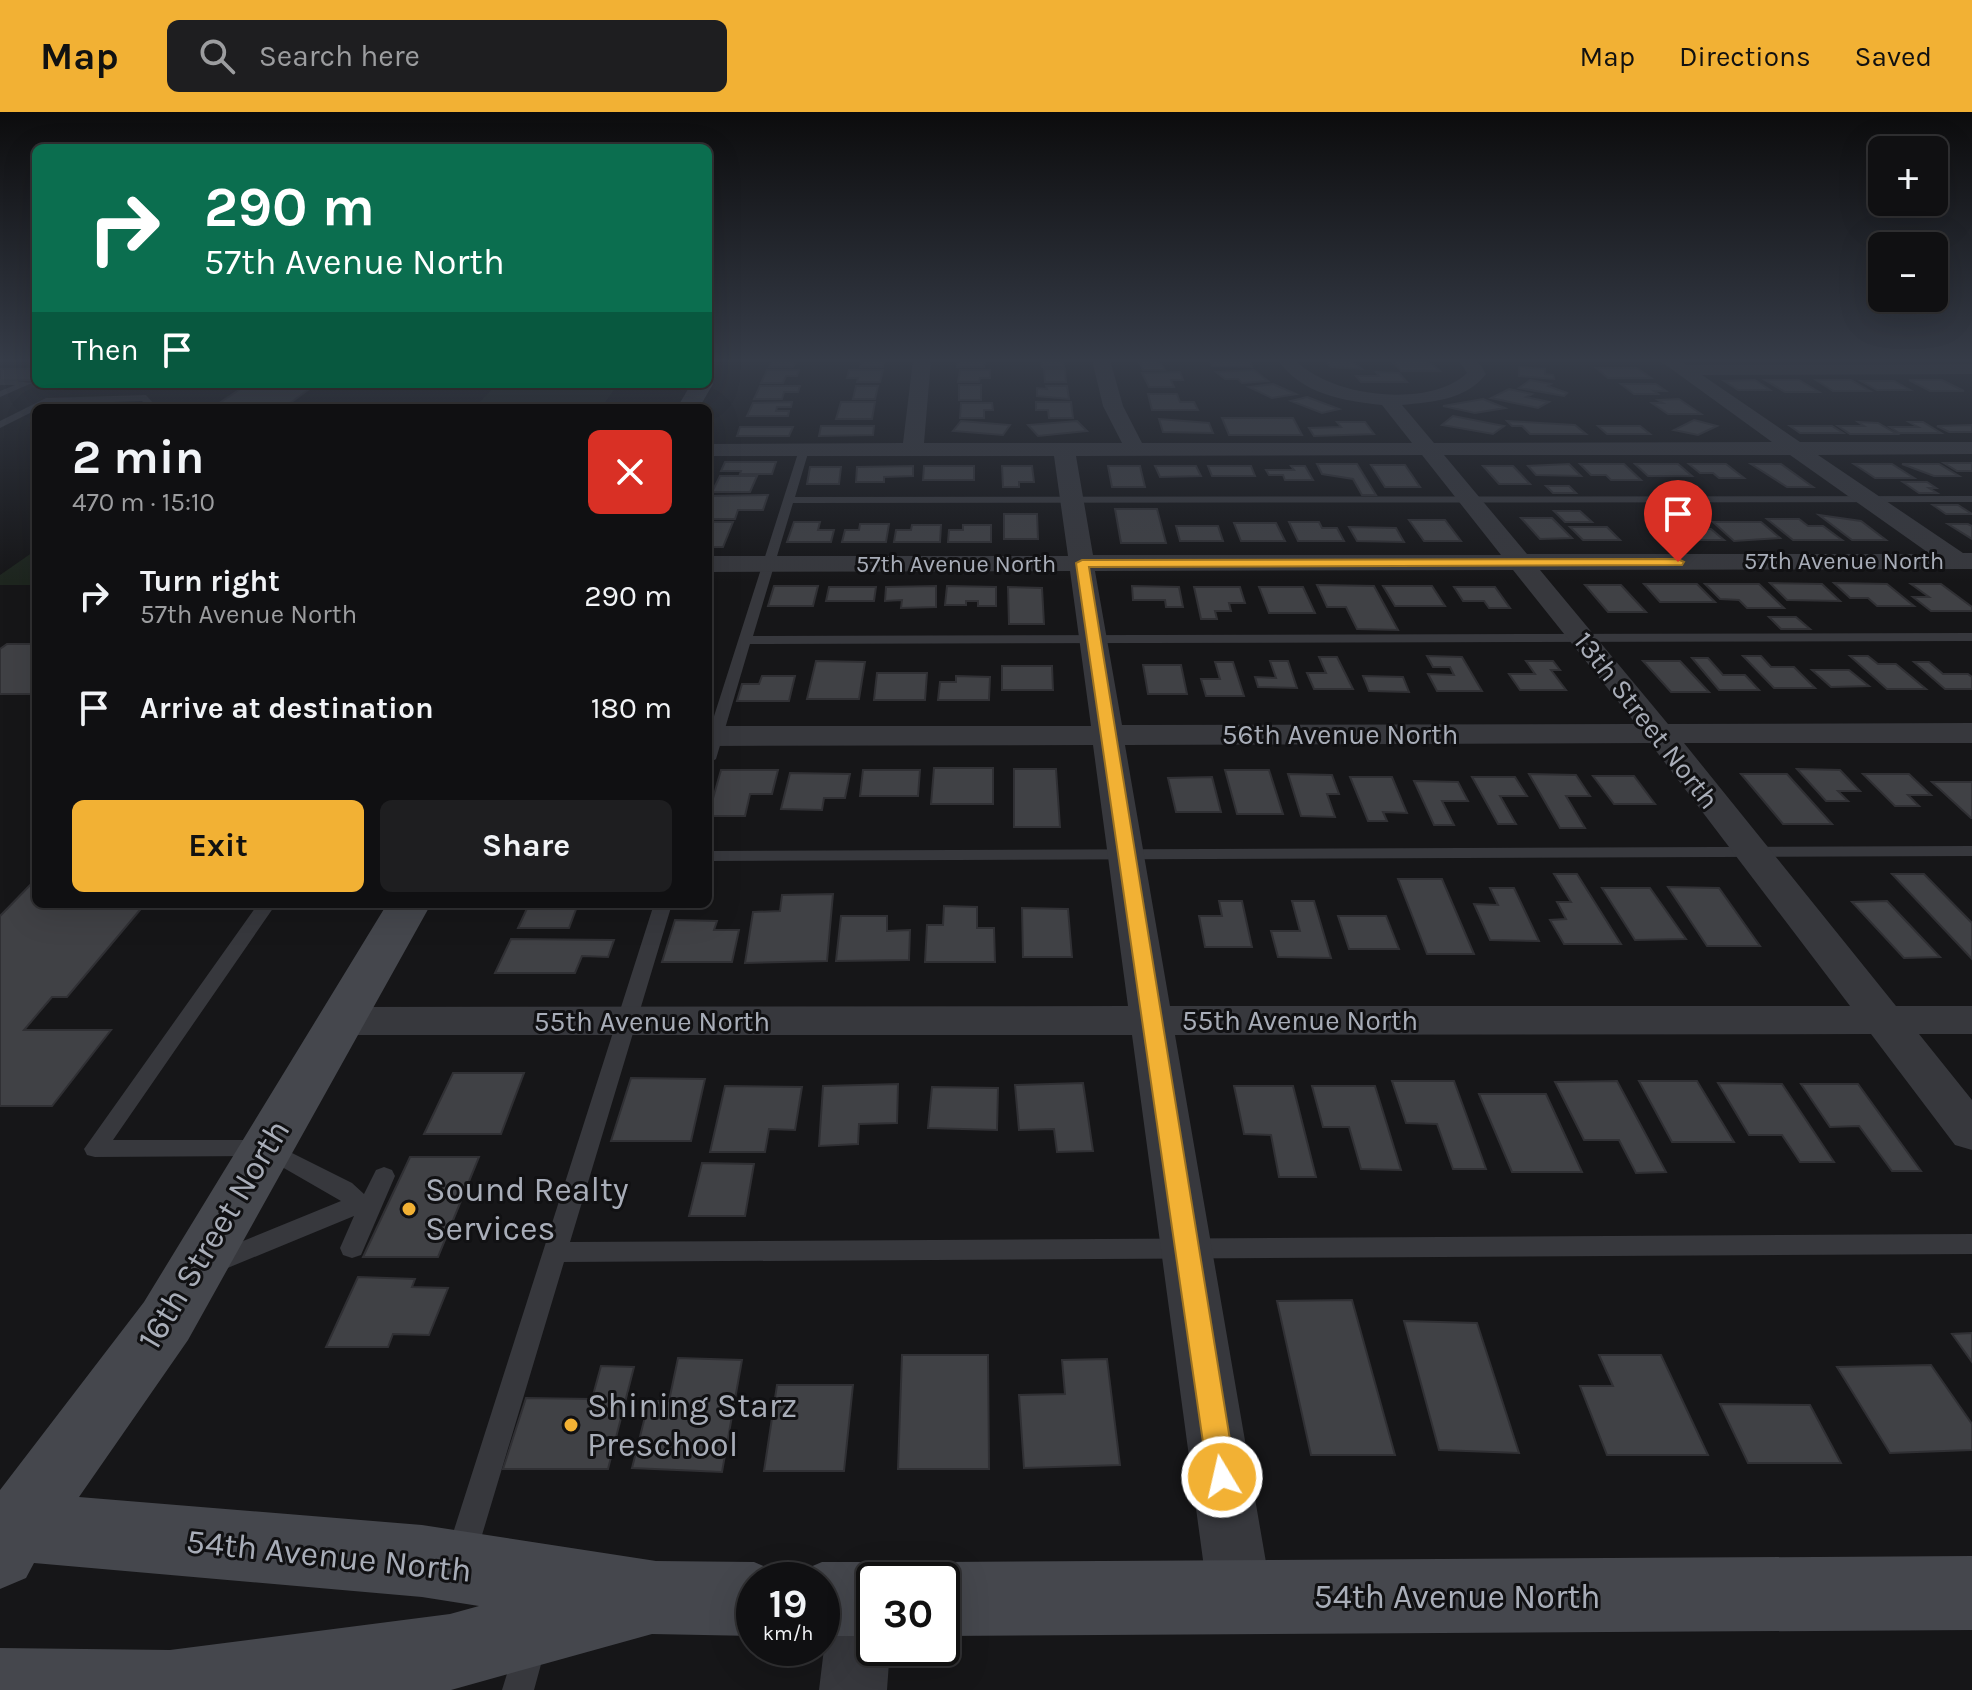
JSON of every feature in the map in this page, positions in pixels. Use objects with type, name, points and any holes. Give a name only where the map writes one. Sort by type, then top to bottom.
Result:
[{"type":"main road","name":"16th Street North","points":[[5,1535],[166,1321],[407,908]]},
{"type":"main road","name":"54th Avenue North","points":[[5,1535],[458,1566],[656,1598],[736,1599]]},
{"type":"main road","name":"54th Avenue North","points":[[960,1599],[1972,1593]]},
{"type":"main road","name":"54th Avenue North","points":[[0,1687],[170,1689],[351,1677],[450,1652],[526,1660],[656,1598]]},
{"type":"street","points":[[913,450],[915,434]]},
{"type":"street","points":[[1127,434],[1136,451]]},
{"type":"street","name":"13th Street North","points":[[1415,434],[1659,733],[1972,1133]]},
{"type":"street","points":[[1771,434],[1967,564]]},
{"type":"street","points":[[712,450],[1972,448]]},
{"type":"street","points":[[1064,450],[1240,1597]]},
{"type":"street","name":"57th Avenue North","points":[[712,564],[1967,564]]},
{"type":"street","name":"56th Avenue North","points":[[712,744],[1108,735],[1972,733]]},
{"type":"street","name":"55th Avenue North","points":[[340,1021],[1972,1020]]},
{"type":"street","points":[[853,1599],[853,1690]]},
{"type":"lane","points":[[712,738],[804,450]]},
{"type":"lane","points":[[788,500],[1972,499]]},
{"type":"lane","points":[[745,640],[1972,637]]},
{"type":"lane","points":[[712,856],[1972,851]]},
{"type":"lane","points":[[264,908],[95,1149],[266,1148],[365,1203]]},
{"type":"lane","points":[[458,1566],[662,908]]},
{"type":"lane","points":[[352,1248],[365,1203],[384,1176]]},
{"type":"lane","points":[[195,1270],[365,1203]]},
{"type":"lane","points":[[555,1252],[1972,1244]]},
{"type":"shaded area","points":[[32,553],[32,585],[0,585],[0,575]]},
{"type":"building","points":[[738,434],[790,434],[789,436],[737,436]]},
{"type":"building","points":[[819,434],[873,434],[873,435],[819,436]]},
{"type":"building","points":[[1228,434],[1302,435],[1229,435]]},
{"type":"building","points":[[1313,434],[1374,434],[1314,436]]},
{"type":"building","points":[[725,462],[776,462],[772,474],[740,474],[741,471],[721,471]]},
{"type":"building","points":[[1944,463],[1972,463],[1972,471],[1957,471]]},
{"type":"building","points":[[1317,464],[1357,464],[1376,495],[1362,495],[1353,479],[1322,474]]},
{"type":"building","points":[[1569,464],[1581,476],[1536,475],[1528,466]]},
{"type":"building","points":[[1580,464],[1624,464],[1641,480],[1611,480],[1606,475],[1591,475]]},
{"type":"building","points":[[1635,464],[1678,464],[1692,476],[1648,476]]},
{"type":"building","points":[[1689,464],[1726,464],[1744,478],[1719,478],[1713,473],[1700,473]]},
{"type":"building","points":[[1751,464],[1781,464],[1813,487],[1787,487]]},
{"type":"building","points":[[1854,464],[1892,464],[1914,478],[1875,478]]},
{"type":"building","points":[[1902,464],[1939,464],[1959,476],[1934,476]]},
{"type":"building","points":[[1371,465],[1405,465],[1420,487],[1385,487]]},
{"type":"building","points":[[913,466],[913,476],[884,477],[884,482],[856,482],[857,467]]},
{"type":"building","points":[[924,466],[974,466],[974,480],[923,480]]},
{"type":"building","points":[[1002,466],[1032,466],[1034,482],[1019,482],[1019,487],[1003,487]]},
{"type":"building","points":[[1108,466],[1140,466],[1145,487],[1112,487]]},
{"type":"building","points":[[1155,466],[1196,466],[1201,476],[1160,477]]},
{"type":"building","points":[[1208,466],[1251,466],[1255,476],[1212,476]]},
{"type":"building","points":[[1291,466],[1305,466],[1313,480],[1285,480],[1283,475],[1269,475],[1266,470],[1294,470]]},
{"type":"building","points":[[1483,466],[1513,466],[1530,484],[1499,484]]},
{"type":"building","points":[[810,467],[841,467],[839,484],[807,484]]},
{"type":"building","points":[[720,476],[757,476],[750,492],[712,492]]},
{"type":"building","points":[[1903,482],[1927,482],[1936,488],[1929,488],[1937,493],[1919,493]]},
{"type":"building","points":[[1546,486],[1569,486],[1576,493],[1553,493]]},
{"type":"building","points":[[768,495],[763,510],[738,510],[735,519],[712,519],[712,496]]},
{"type":"building","points":[[1933,505],[1958,505],[1972,514],[1946,514]]},
{"type":"building","points":[[1115,509],[1157,509],[1166,543],[1121,543]]},
{"type":"building","points":[[1554,511],[1580,511],[1592,522],[1565,522]]},
{"type":"building","points":[[1004,514],[1037,514],[1038,539],[1004,539]]},
{"type":"building","points":[[1819,515],[1861,521],[1886,540],[1852,540]]},
{"type":"building","points":[[1521,518],[1552,518],[1572,538],[1540,539]]},
{"type":"building","points":[[1767,519],[1799,519],[1808,526],[1823,526],[1842,540],[1793,540]]},
{"type":"building","points":[[1409,520],[1445,520],[1461,541],[1424,541]]},
{"type":"building","points":[[712,522],[733,522],[723,547],[712,547]]},
{"type":"building","points":[[794,522],[820,522],[818,530],[834,530],[831,542],[787,542]]},
{"type":"building","points":[[1289,522],[1319,522],[1322,528],[1337,528],[1344,541],[1298,541]]},
{"type":"building","points":[[1713,522],[1761,522],[1780,538],[1734,541]]},
{"type":"building","points":[[1234,523],[1276,523],[1285,541],[1241,541]]},
{"type":"building","points":[[1656,523],[1688,523],[1695,529],[1711,529],[1724,540],[1674,540]]},
{"type":"building","points":[[860,524],[889,524],[886,542],[842,542],[845,530],[859,530]]},
{"type":"building","points":[[1948,524],[1972,526],[1972,539]]},
{"type":"building","points":[[912,525],[941,525],[940,542],[894,542],[896,530],[911,530]]},
{"type":"building","points":[[963,525],[991,525],[991,542],[948,542],[949,530],[963,530]]},
{"type":"building","points":[[1176,526],[1218,526],[1223,541],[1180,541]]},
{"type":"building","points":[[1349,527],[1396,528],[1404,542],[1357,541]]},
{"type":"building","points":[[1570,527],[1607,527],[1620,540],[1583,540]]},
{"type":"building","points":[[1770,583],[1822,584],[1840,601],[1787,600]]},
{"type":"building","points":[[1834,583],[1887,584],[1914,606],[1877,606],[1868,598],[1850,598]]},
{"type":"building","points":[[1644,584],[1697,584],[1715,602],[1660,602]]},
{"type":"building","points":[[1705,584],[1759,584],[1784,608],[1747,608],[1739,600],[1720,599]]},
{"type":"building","points":[[1911,584],[1941,584],[1972,607],[1972,611],[1931,611],[1913,597],[1929,597]]},
{"type":"building","points":[[1317,585],[1374,586],[1398,630],[1357,629],[1346,607],[1327,607]]},
{"type":"building","points":[[1585,585],[1621,585],[1646,612],[1608,612]]},
{"type":"building","points":[[774,586],[818,586],[813,606],[768,606]]},
{"type":"building","points":[[936,586],[936,607],[901,608],[902,600],[885,601],[886,587]]},
{"type":"building","points":[[947,586],[996,587],[996,606],[978,606],[978,601],[966,601],[966,605],[945,605]]},
{"type":"building","points":[[1132,586],[1179,587],[1183,607],[1166,607],[1165,600],[1133,600]]},
{"type":"building","points":[[1383,586],[1432,586],[1445,606],[1395,606]]},
{"type":"building","points":[[829,587],[876,587],[874,601],[826,601]]},
{"type":"building","points":[[1008,587],[1042,588],[1044,624],[1009,624]]},
{"type":"building","points":[[1194,587],[1240,587],[1245,603],[1229,603],[1231,611],[1215,611],[1217,619],[1201,619]]},
{"type":"building","points":[[1259,587],[1303,587],[1315,613],[1269,613]]},
{"type":"building","points":[[1454,587],[1495,587],[1510,608],[1489,608],[1484,601],[1463,601]]},
{"type":"building","points":[[1769,617],[1796,617],[1810,629],[1781,629]]},
{"type":"building","points":[[7,644],[32,644],[32,694],[0,694],[0,649]]},
{"type":"building","points":[[1427,656],[1462,657],[1482,691],[1437,691],[1428,674],[1454,675],[1450,667],[1433,667]]},
{"type":"building","points":[[1743,656],[1761,656],[1771,667],[1794,667],[1815,688],[1774,688]]},
{"type":"building","points":[[1850,656],[1868,656],[1878,664],[1896,664],[1926,689],[1887,689]]},
{"type":"building","points":[[1319,657],[1337,657],[1353,689],[1314,689],[1307,673],[1326,673]]},
{"type":"building","points":[[1692,658],[1708,658],[1723,675],[1745,675],[1759,690],[1719,690]]},
{"type":"building","points":[[816,661],[865,662],[859,699],[807,699]]},
{"type":"building","points":[[1270,661],[1288,661],[1297,688],[1258,687],[1255,677],[1276,678]]},
{"type":"building","points":[[1526,661],[1553,661],[1560,670],[1551,670],[1566,690],[1520,690],[1509,674],[1535,674]]},
{"type":"building","points":[[1643,661],[1680,661],[1709,692],[1671,692]]},
{"type":"building","points":[[1215,662],[1233,662],[1244,696],[1206,696],[1201,679],[1220,679]]},
{"type":"building","points":[[1914,662],[1929,662],[1943,674],[1968,674],[1972,677],[1972,689],[1945,689]]},
{"type":"building","points":[[1143,665],[1181,665],[1187,694],[1148,694]]},
{"type":"building","points":[[1002,666],[1052,666],[1053,690],[1002,690]]},
{"type":"building","points":[[1812,670],[1849,670],[1869,686],[1831,687]]},
{"type":"building","points":[[877,673],[927,673],[925,700],[874,700]]},
{"type":"building","points":[[762,676],[795,676],[789,701],[737,701],[742,684],[759,684]]},
{"type":"building","points":[[956,676],[990,677],[989,700],[938,700],[940,682],[956,682]]},
{"type":"building","points":[[1363,676],[1403,677],[1409,692],[1369,691]]},
{"type":"building","points":[[934,768],[993,768],[993,804],[931,804]]},
{"type":"building","points":[[1014,769],[1056,769],[1060,827],[1014,827]]},
{"type":"building","points":[[1797,769],[1840,770],[1860,791],[1838,791],[1848,801],[1826,801]]},
{"type":"building","points":[[721,770],[778,770],[772,794],[750,794],[745,816],[712,816],[712,802]]},
{"type":"building","points":[[863,770],[920,770],[918,796],[860,796]]},
{"type":"building","points":[[1225,770],[1269,770],[1283,814],[1237,814]]},
{"type":"building","points":[[790,773],[850,774],[845,798],[824,798],[822,810],[781,809]]},
{"type":"building","points":[[1288,774],[1332,775],[1339,794],[1327,794],[1335,817],[1301,816]]},
{"type":"building","points":[[1529,774],[1576,775],[1590,796],[1566,796],[1585,828],[1560,828]]},
{"type":"building","points":[[1741,774],[1787,774],[1832,824],[1783,824]]},
{"type":"building","points":[[1863,774],[1909,774],[1931,795],[1908,795],[1919,806],[1895,806]]},
{"type":"building","points":[[1593,776],[1634,776],[1655,804],[1614,804]]},
{"type":"building","points":[[1212,777],[1221,812],[1176,812],[1168,778]]},
{"type":"building","points":[[1350,777],[1392,777],[1407,813],[1383,812],[1387,821],[1368,821]]},
{"type":"building","points":[[1472,777],[1515,777],[1527,796],[1500,796],[1516,824],[1498,824]]},
{"type":"building","points":[[1414,781],[1458,782],[1468,801],[1442,801],[1454,825],[1434,825]]},
{"type":"building","points":[[1932,782],[1972,782],[1972,818],[1971,818]]},
{"type":"building","points":[[1554,874],[1577,874],[1621,944],[1564,944],[1550,920],[1566,919],[1557,902],[1571,902]]},
{"type":"building","points":[[1892,874],[1924,874],[1972,923],[1972,959]]},
{"type":"building","points":[[1398,879],[1442,879],[1474,954],[1427,954]]},
{"type":"building","points":[[32,883],[32,908],[142,908],[67,997],[52,997],[24,1030],[111,1030],[52,1106],[0,1106],[0,916]]},
{"type":"building","points":[[1668,887],[1719,888],[1760,946],[1707,946]]},
{"type":"building","points":[[1490,888],[1514,888],[1539,941],[1490,940],[1474,904],[1498,905]]},
{"type":"building","points":[[1602,888],[1650,888],[1686,939],[1635,940]]},
{"type":"building","points":[[833,894],[827,961],[745,963],[753,912],[780,911],[782,895]]},
{"type":"building","points":[[1219,901],[1242,901],[1252,947],[1205,947],[1199,916],[1222,916]]},
{"type":"building","points":[[1292,901],[1314,901],[1331,958],[1278,957],[1271,931],[1300,931]]},
{"type":"building","points":[[1887,901],[1940,957],[1904,958],[1852,902]]},
{"type":"building","points":[[944,906],[977,907],[977,928],[994,928],[995,962],[925,962],[927,925],[943,925]]},
{"type":"building","points":[[527,908],[576,908],[569,928],[518,928]]},
{"type":"building","points":[[1022,908],[1068,909],[1072,957],[1023,957]]},
{"type":"building","points":[[841,916],[887,916],[887,931],[910,930],[909,960],[836,961]]},
{"type":"building","points":[[1338,916],[1386,916],[1399,949],[1349,949]]},
{"type":"building","points":[[675,920],[717,921],[714,930],[739,930],[732,962],[662,962]]},
{"type":"building","points":[[511,939],[614,940],[608,957],[582,956],[575,973],[495,973]]},
{"type":"building","points":[[453,1073],[524,1073],[501,1134],[424,1134]]},
{"type":"building","points":[[631,1078],[705,1079],[691,1141],[611,1141]]},
{"type":"building","points":[[1392,1081],[1454,1081],[1486,1169],[1453,1169],[1437,1124],[1406,1123]]},
{"type":"building","points":[[1617,1081],[1666,1172],[1636,1173],[1619,1140],[1584,1140],[1555,1082]]},
{"type":"building","points":[[1639,1081],[1697,1081],[1734,1142],[1672,1142]]},
{"type":"building","points":[[1083,1083],[1093,1151],[1057,1152],[1054,1129],[1019,1130],[1015,1085]]},
{"type":"building","points":[[1718,1083],[1782,1084],[1834,1162],[1800,1162],[1782,1135],[1749,1135]]},
{"type":"building","points":[[898,1084],[897,1123],[859,1124],[858,1144],[819,1146],[823,1086]]},
{"type":"building","points":[[1801,1084],[1858,1084],[1921,1171],[1892,1171],[1859,1126],[1830,1127]]},
{"type":"building","points":[[725,1086],[802,1087],[795,1130],[769,1129],[765,1152],[710,1152]]},
{"type":"building","points":[[1234,1086],[1293,1086],[1316,1177],[1279,1177],[1271,1135],[1244,1134]]},
{"type":"building","points":[[1312,1086],[1375,1086],[1401,1170],[1361,1169],[1349,1127],[1323,1127]]},
{"type":"building","points":[[932,1087],[998,1088],[997,1130],[928,1128]]},
{"type":"building","points":[[1479,1094],[1546,1094],[1582,1172],[1512,1172]]},
{"type":"building","points":[[410,1157],[479,1157],[438,1257],[363,1257]]},
{"type":"building","points":[[702,1163],[754,1164],[745,1216],[689,1216]]},
{"type":"building","points":[[358,1277],[415,1279],[412,1287],[448,1288],[429,1335],[393,1334],[388,1347],[326,1347]]},
{"type":"building","points":[[1352,1300],[1395,1455],[1311,1455],[1277,1301]]},
{"type":"building","points":[[1404,1321],[1477,1323],[1519,1453],[1439,1450]]},
{"type":"building","points":[[1972,1333],[1972,1362],[1952,1334]]},
{"type":"building","points":[[902,1355],[988,1355],[989,1469],[898,1469]]},
{"type":"building","points":[[1599,1355],[1661,1355],[1708,1455],[1607,1455],[1580,1386],[1613,1386]]},
{"type":"building","points":[[678,1358],[742,1360],[722,1472],[632,1468],[649,1401],[669,1401]]},
{"type":"building","points":[[1107,1359],[1120,1465],[1024,1468],[1019,1395],[1065,1394],[1062,1360]]},
{"type":"building","points":[[1931,1365],[1972,1424],[1972,1450],[1890,1453],[1837,1367]]},
{"type":"building","points":[[601,1366],[634,1367],[608,1469],[503,1469],[526,1398],[592,1399]]},
{"type":"building","points":[[777,1385],[853,1385],[844,1471],[764,1471]]},
{"type":"building","points":[[1720,1404],[1810,1405],[1841,1463],[1748,1463]]},
{"type":"place","name":"Sound Realty Services","points":[[409,1209]]},
{"type":"place","name":"Shining Starz Preschool","points":[[571,1425]]},
{"type":"route","points":[[1222,1477],[1082,563],[1678,562]]}]
